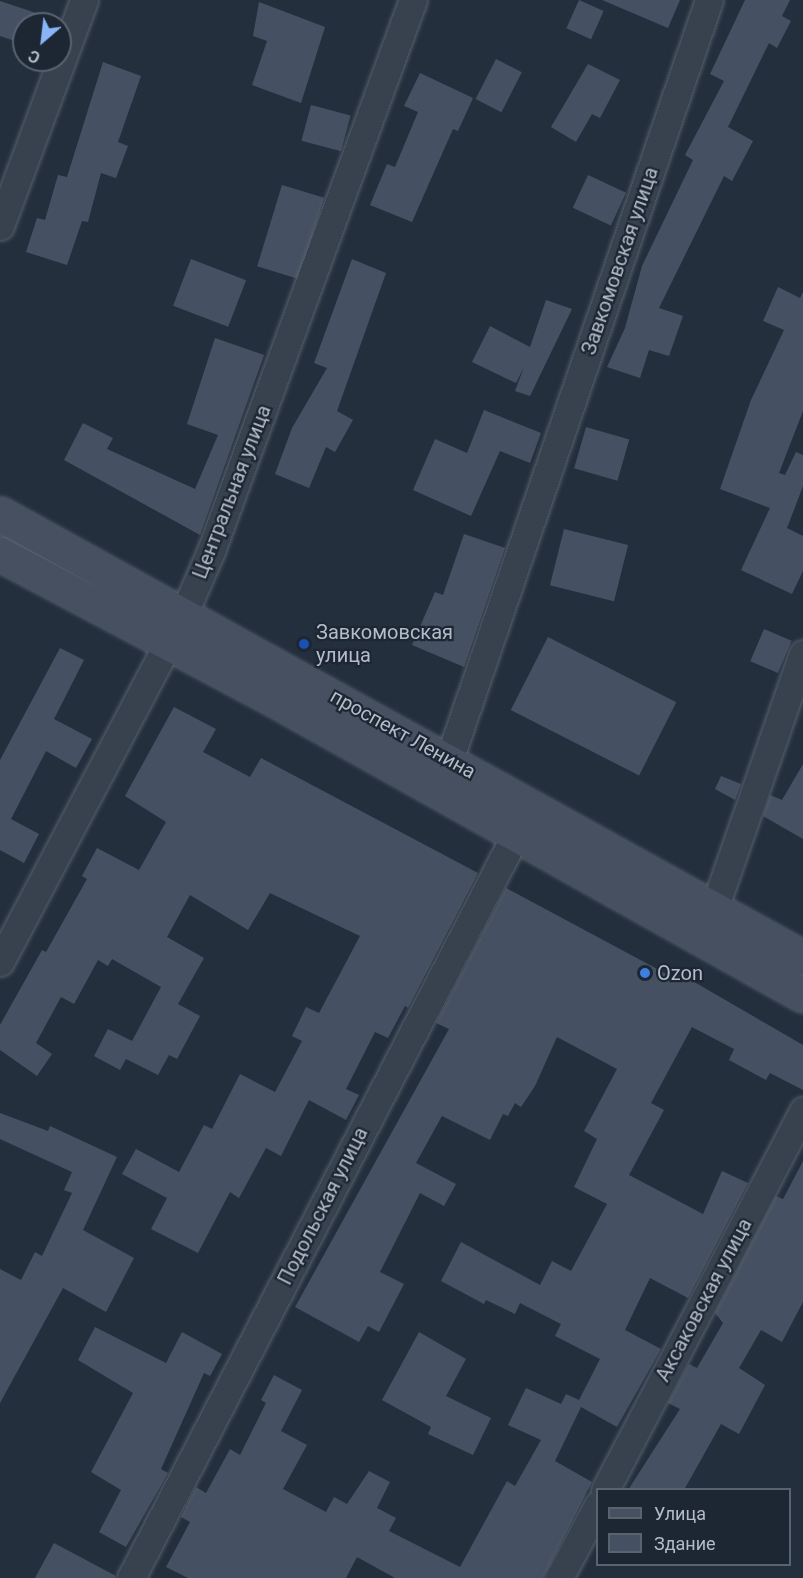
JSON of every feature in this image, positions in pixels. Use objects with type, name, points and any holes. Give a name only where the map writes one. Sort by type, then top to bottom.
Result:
[{"type":"main road","name":"проспект Ленина","points":[[0,514],[184,613],[803,958]]},
{"type":"main road","name":"проспект Ленина","points":[[0,555],[516,834],[803,995]]},
{"type":"street","points":[[0,226],[84,0]]},
{"type":"street","name":"Центральная улица","points":[[0,962],[184,613],[413,0]]},
{"type":"street","name":"Завкомовская улица","points":[[449,760],[709,0]]},
{"type":"street","points":[[714,909],[803,654]]},
{"type":"street","name":"Подольская улица","points":[[130,1578],[516,834]]},
{"type":"street","name":"Аксаковская улица","points":[[606,1488],[803,1112]]},
{"type":"street","points":[[559,1578],[596,1507]]},
{"type":"building","points":[[579,0],[604,11],[591,39],[566,28]]},
{"type":"building","points":[[602,0],[680,0],[668,28]]},
{"type":"building","points":[[745,0],[790,0],[782,16],[791,21],[777,48],[769,43],[728,127],[753,141],[732,181],[724,176],[659,308],[683,316],[669,356],[649,350],[640,378],[607,367],[625,328],[642,266],[693,160],[685,155],[724,81],[710,74]]},
{"type":"building","points":[[0,1],[33,12],[12,12],[12,40],[0,36]]},
{"type":"building","points":[[259,2],[325,27],[301,103],[252,85],[267,41],[253,36]]},
{"type":"building","points":[[496,59],[522,72],[501,112],[476,99]]},
{"type":"building","points":[[103,62],[141,76],[118,142],[128,146],[116,178],[101,173],[88,222],[82,221],[67,265],[26,252],[37,218],[45,220],[58,175],[67,177]]},
{"type":"building","points":[[588,64],[620,80],[600,118],[592,114],[576,142],[551,127]]},
{"type":"building","points":[[420,73],[473,98],[458,131],[453,129],[412,222],[370,205],[387,164],[395,167],[418,112],[404,106]]},
{"type":"building","points":[[311,105],[351,116],[341,151],[301,141]]},
{"type":"building","points":[[588,175],[626,193],[611,225],[573,208]]},
{"type":"building","points":[[282,185],[324,198],[299,279],[257,266]]},
{"type":"building","points":[[191,259],[246,280],[228,327],[173,306]]},
{"type":"building","points":[[352,259],[386,273],[337,411],[353,420],[335,452],[326,447],[309,488],[275,474],[292,428],[327,368],[314,363]]},
{"type":"building","points":[[778,287],[800,298],[803,292],[803,411],[779,473],[785,475],[796,452],[803,455],[803,486],[787,528],[803,536],[803,571],[792,594],[741,570],[770,508],[720,489],[751,400],[784,330],[763,321]]},
{"type":"building","points":[[546,300],[572,309],[530,396],[515,391],[524,367],[516,383],[472,362],[490,326],[530,347]]},
{"type":"building","points":[[215,338],[264,355],[200,535],[64,460],[83,423],[113,438],[107,449],[195,489],[218,435],[187,424]]},
{"type":"building","points":[[484,410],[541,433],[530,463],[500,451],[471,516],[413,490],[435,439],[467,453]]},
{"type":"building","points":[[586,427],[629,439],[617,481],[574,468]]},
{"type":"building","points":[[564,529],[628,545],[614,601],[550,585]]},
{"type":"building","points":[[464,534],[505,548],[464,667],[412,645],[435,592],[443,595]]},
{"type":"building","points":[[764,629],[792,641],[778,673],[750,661]]},
{"type":"building","points":[[548,637],[676,702],[639,775],[511,710]]},
{"type":"building","points":[[60,648],[84,660],[54,719],[92,739],[76,768],[46,751],[11,819],[39,834],[24,863],[0,850],[0,760]]},
{"type":"building","points":[[174,707],[216,729],[203,752],[250,777],[261,758],[478,873],[408,1008],[405,1006],[388,1038],[375,1032],[346,1089],[359,1095],[346,1120],[309,1100],[281,1156],[266,1148],[239,1198],[230,1192],[198,1253],[151,1229],[167,1198],[122,1174],[136,1149],[179,1172],[204,1125],[212,1129],[240,1074],[275,1092],[302,1041],[292,1036],[306,1007],[319,1013],[360,936],[270,893],[248,930],[190,895],[167,937],[204,958],[178,1004],[200,1016],[177,1059],[169,1055],[158,1075],[126,1059],[120,1070],[94,1056],[108,1029],[132,1041],[161,987],[112,959],[108,966],[98,960],[74,1004],[61,997],[36,1043],[52,1054],[37,1076],[0,1050],[0,1025],[42,950],[46,952],[87,879],[82,876],[97,848],[139,870],[166,822],[125,796]]},
{"type":"building","points":[[803,764],[803,839],[763,816],[770,795],[782,800]]},
{"type":"building","points":[[721,776],[741,784],[735,800],[715,789]]},
{"type":"building","points":[[506,888],[674,978],[677,972],[803,1045],[803,1090],[770,1073],[766,1080],[729,1060],[734,1049],[692,1027],[651,1103],[664,1110],[629,1175],[703,1214],[722,1171],[748,1183],[688,1298],[650,1278],[625,1330],[661,1349],[617,1427],[581,1407],[555,1461],[592,1482],[543,1578],[395,1578],[357,1557],[346,1578],[188,1578],[166,1567],[190,1522],[181,1517],[196,1487],[206,1493],[230,1449],[240,1455],[266,1403],[261,1400],[274,1375],[302,1390],[281,1431],[307,1445],[283,1489],[326,1512],[334,1497],[347,1504],[369,1471],[390,1482],[377,1508],[396,1518],[389,1531],[460,1567],[507,1481],[515,1486],[541,1440],[508,1425],[526,1388],[561,1404],[566,1394],[579,1400],[600,1359],[555,1336],[561,1324],[520,1303],[515,1314],[486,1300],[484,1304],[441,1281],[461,1242],[540,1285],[552,1261],[571,1271],[607,1204],[574,1187],[597,1139],[584,1131],[617,1069],[557,1037],[535,1086],[521,1107],[515,1103],[508,1116],[503,1114],[490,1140],[442,1116],[416,1163],[456,1184],[444,1206],[420,1193],[380,1272],[404,1284],[379,1332],[368,1326],[359,1342],[295,1307],[449,1029],[436,1023]]},
{"type":"building","points":[[0,1113],[48,1131],[50,1126],[117,1157],[83,1230],[134,1258],[106,1312],[63,1288],[0,1403],[0,1269],[21,1280],[35,1252],[42,1256],[72,1193],[64,1190],[72,1172],[0,1139]]},
{"type":"building","points":[[803,1161],[803,1302],[782,1342],[761,1330],[739,1368],[765,1385],[739,1434],[721,1424],[685,1488],[629,1488],[680,1409],[668,1403],[689,1364],[697,1368],[723,1323],[715,1313],[776,1196],[783,1199]]},
{"type":"building","points":[[95,1327],[166,1363],[182,1332],[222,1354],[210,1376],[204,1373],[161,1469],[168,1473],[126,1547],[99,1532],[121,1490],[91,1472],[133,1393],[78,1360]]},
{"type":"building","points":[[419,1332],[466,1359],[446,1396],[491,1418],[473,1455],[428,1434],[431,1427],[382,1400]]},
{"type":"building","points":[[54,1543],[116,1576],[115,1578],[35,1578]]},
{"type":"place","name":"Завкомовская улица","points":[[304,644]]},
{"type":"place","name":"Ozon","points":[[645,973]]}]
